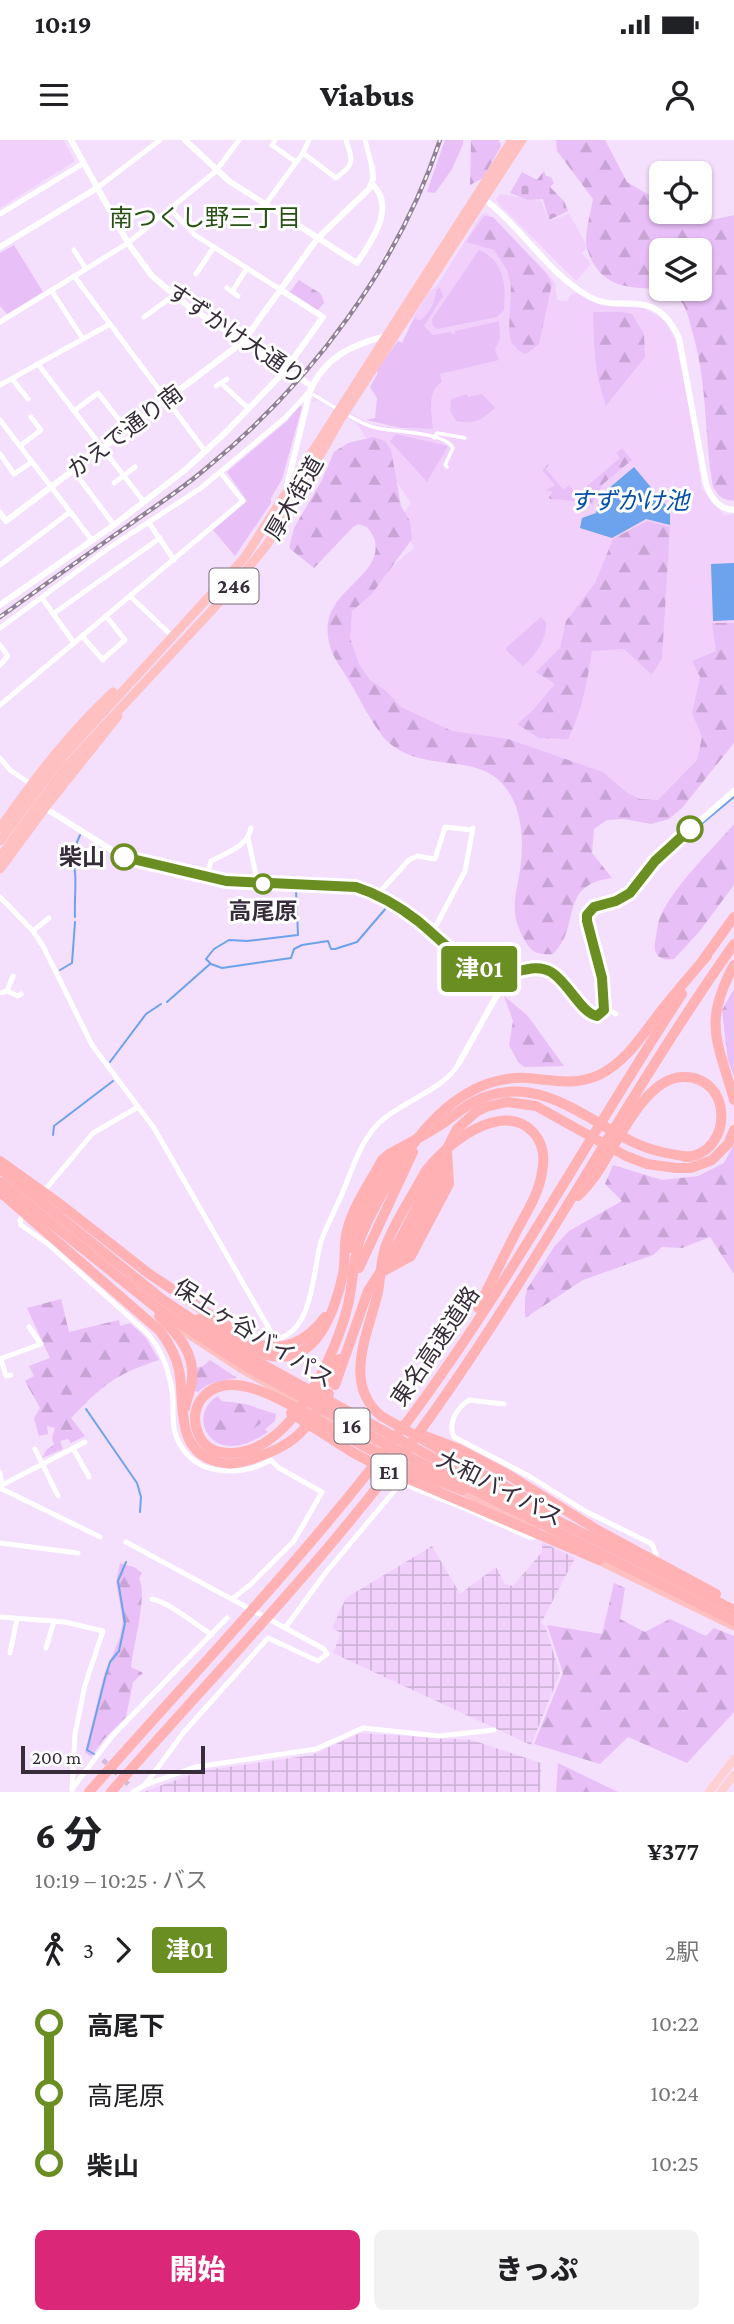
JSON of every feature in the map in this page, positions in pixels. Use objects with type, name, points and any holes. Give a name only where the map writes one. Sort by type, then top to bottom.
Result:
[{"type":"highway","name":"厚木街道","points":[[0,841],[136,674],[246,557],[480,197],[512,140]]},
{"type":"highway","name":"厚木街道","points":[[367,372],[387,336],[480,197],[522,140]]},
{"type":"highway","name":"厚木街道","points":[[0,857],[63,764],[226,595],[266,546],[287,514],[337,419]]},
{"type":"highway","points":[[0,828],[31,784],[88,716],[136,674]]},
{"type":"highway","points":[[0,869],[105,734],[137,688]]},
{"type":"highway","points":[[19,800],[32,799],[45,808]]},
{"type":"highway","name":"東名高速道路","points":[[89,1792],[242,1622],[371,1470],[457,1352],[602,1118],[734,917]]},
{"type":"highway","points":[[620,1128],[673,1035],[734,944]]},
{"type":"highway","points":[[349,1258],[356,1239],[399,1166],[418,1138],[441,1112],[490,1083],[517,1078],[575,1082],[607,1071],[638,1041],[706,956]]},
{"type":"highway","points":[[734,965],[718,1005],[715,1028],[720,1057],[734,1100]]},
{"type":"highway","points":[[287,1403],[234,1386],[216,1388],[202,1398],[196,1411],[195,1423],[205,1445],[218,1452],[237,1453],[255,1447],[274,1434],[297,1411],[327,1363],[343,1324],[348,1279],[348,1226],[382,1160],[389,1154],[473,1102],[493,1094],[517,1092],[551,1098],[650,1149],[690,1157],[715,1144],[724,1130],[725,1111],[716,1091],[703,1080],[680,1077],[661,1085],[620,1128]]},
{"type":"highway","points":[[1,1188],[93,1275],[164,1336],[179,1371],[188,1436],[198,1452],[215,1462],[238,1463],[288,1445],[332,1393],[363,1301],[380,1273],[411,1256],[449,1184],[447,1151],[452,1138],[465,1120],[486,1107],[507,1102],[526,1104],[546,1110],[626,1156],[661,1167],[691,1168],[712,1160],[728,1144],[734,1130]]},
{"type":"highway","points":[[457,1352],[541,1181],[543,1156],[538,1140],[533,1132],[521,1124],[500,1120],[477,1128],[425,1172],[388,1241],[359,1373],[365,1397],[383,1422],[522,1494],[555,1516]]},
{"type":"highway","name":"東名高速道路","points":[[111,1792],[258,1629],[386,1476],[473,1355],[553,1227],[620,1128]]},
{"type":"highway","points":[[0,1165],[56,1201],[148,1273],[235,1332],[257,1344],[282,1346],[299,1342],[309,1335],[333,1305],[407,1169],[418,1138]]},
{"type":"highway","name":"16","points":[[0,1165],[187,1311],[250,1354],[301,1382],[332,1393],[383,1422]]},
{"type":"highway","name":"保土ヶ谷バイパス","points":[[0,1165],[121,1269],[172,1307],[249,1357],[422,1452],[734,1606]]},
{"type":"highway","points":[[1,1188],[150,1308],[287,1403],[366,1449],[552,1541],[650,1579]]},
{"type":"highway","name":"保土ヶ谷バイパス","points":[[1,1188],[169,1317],[235,1360],[415,1460],[734,1624]]},
{"type":"highway","points":[[348,1279],[356,1239]]},
{"type":"highway","points":[[187,1311],[252,1350],[279,1357],[295,1355],[314,1344],[326,1325],[333,1305]]},
{"type":"highway","points":[[150,1308],[184,1343],[191,1360],[192,1382],[186,1402],[185,1426]]},
{"type":"highway","points":[[260,1456],[289,1436],[311,1409],[337,1364],[354,1327]]},
{"type":"highway","name":"16","points":[[316,1420],[366,1449]]},
{"type":"highway","points":[[427,1443],[475,1458],[734,1606]]},
{"type":"highway","points":[[366,1449],[462,1490]]},
{"type":"highway","name":"大和バイパス","points":[[462,1490],[538,1530],[734,1624]]},
{"type":"highway","name":"大和バイパス","points":[[555,1516],[734,1606]]},
{"type":"main road","points":[[709,1792],[734,1759]]},
{"type":"main road","points":[[721,1792],[734,1775]]},
{"type":"street","name":"すずかけ大通り","points":[[71,140],[128,243],[152,276],[173,296],[288,370],[311,389]]},
{"type":"street","points":[[0,236],[3,245],[97,188],[160,140]]},
{"type":"street","points":[[186,140],[216,171],[357,263],[374,236],[382,215],[379,190],[372,184],[372,167],[365,140]]},
{"type":"street","points":[[275,140],[272,145],[296,162]]},
{"type":"street","points":[[265,205],[303,153],[309,140]]},
{"type":"street","points":[[303,153],[336,178],[350,168],[353,159],[346,140]]},
{"type":"street","points":[[0,313],[2,320],[128,243],[216,171],[235,142]]},
{"type":"street","points":[[351,154],[368,149]]},
{"type":"street","points":[[0,214],[84,163]]},
{"type":"street","name":"かえで通り南","points":[[3,523],[243,341],[317,239],[372,184]]},
{"type":"street","points":[[480,197],[567,281],[587,296],[606,302],[647,305],[661,313],[671,324],[679,338],[706,484],[713,500],[726,510],[734,510]]},
{"type":"street","points":[[0,604],[144,502],[205,452],[288,370],[323,317],[189,230],[170,209]]},
{"type":"street","points":[[196,274],[214,247]]},
{"type":"street","points":[[74,250],[86,269]]},
{"type":"street","points":[[200,268],[207,272]]},
{"type":"street","points":[[232,292],[247,268]]},
{"type":"street","points":[[74,276],[205,452]]},
{"type":"street","points":[[51,290],[83,339]]},
{"type":"street","points":[[144,317],[173,296]]},
{"type":"street","points":[[0,385],[110,324]]},
{"type":"street","points":[[0,628],[106,550],[221,473],[285,418],[340,353],[387,336]]},
{"type":"street","points":[[38,364],[144,502]]},
{"type":"street","points":[[12,379],[28,399]]},
{"type":"street","points":[[221,383],[249,409]]},
{"type":"street","points":[[311,389],[362,424],[448,441],[452,452],[445,465],[447,467]]},
{"type":"street","points":[[285,495],[311,389]]},
{"type":"street","points":[[74,411],[98,393],[127,430]]},
{"type":"street","points":[[20,446],[41,430],[31,417]]},
{"type":"street","points":[[0,420],[91,539]]},
{"type":"street","points":[[434,438],[437,433],[465,438]]},
{"type":"street","points":[[0,454],[15,474],[32,462]]},
{"type":"street","points":[[114,483],[135,467]]},
{"type":"street","points":[[73,471],[114,524]]},
{"type":"street","points":[[0,705],[243,501],[221,473]]},
{"type":"street","points":[[0,565],[70,512]]},
{"type":"street","points":[[0,513],[3,523]]},
{"type":"street","points":[[149,523],[174,560]]},
{"type":"street","points":[[53,614],[160,538]]},
{"type":"street","points":[[130,596],[173,637]]},
{"type":"street","points":[[41,598],[74,643]]},
{"type":"street","points":[[82,636],[104,661],[125,640],[106,616]]},
{"type":"street","points":[[0,645],[8,656],[0,664]]},
{"type":"street","points":[[0,758],[10,770],[31,784]]},
{"type":"street","points":[[45,808],[123,856],[206,877],[258,884],[356,887],[377,895],[411,916],[459,956],[487,973],[501,975],[543,968],[564,982],[592,1015],[599,1015],[604,1008],[602,978],[587,921],[589,911],[630,893],[663,853],[734,791]]},
{"type":"street","points":[[377,895],[409,860],[417,856],[435,859],[445,827],[472,829],[465,871],[432,933]]},
{"type":"street","points":[[251,828],[248,838],[258,884]]},
{"type":"street","points":[[206,877],[211,862],[248,838]]},
{"type":"street","points":[[0,897],[33,931],[52,962],[92,1045],[154,1128],[275,1339],[292,1334],[299,1325],[307,1304],[324,1231],[367,1137],[382,1120],[450,1074],[459,1063],[497,995],[501,975]]},
{"type":"street","points":[[33,931],[49,918]]},
{"type":"street","points":[[13,976],[2,994],[18,996],[21,993]]},
{"type":"street","points":[[604,1008],[616,1014]]},
{"type":"street","points":[[138,1107],[93,1133],[21,1217],[21,1225],[48,1244],[145,1331],[157,1345],[167,1368],[177,1440],[191,1458],[205,1467],[226,1471],[251,1468],[271,1460],[279,1468],[322,1492],[294,1541],[232,1599]]},
{"type":"street","points":[[11,1375],[6,1376],[1,1359],[41,1344],[30,1326]]},
{"type":"street","points":[[504,1404],[468,1400],[451,1423],[454,1437],[529,1476],[586,1511],[652,1544],[656,1554],[651,1564]]},
{"type":"street","points":[[1,1487],[85,1442]]},
{"type":"street","points":[[73,1448],[89,1477]]},
{"type":"street","points":[[35,1449],[58,1496]]},
{"type":"street","points":[[0,1472],[1,1487]]},
{"type":"street","points":[[285,1628],[327,1571],[401,1483],[472,1511],[529,1538],[534,1537],[538,1530]]},
{"type":"street","points":[[1,1487],[100,1537]]},
{"type":"street","points":[[126,1542],[324,1648],[326,1657],[318,1661],[272,1638],[265,1641],[184,1731],[145,1785]]},
{"type":"street","points":[[0,1544],[78,1553]]},
{"type":"street","points":[[158,1598],[212,1635]]},
{"type":"street","points":[[0,1617],[54,1621],[103,1631],[85,1685],[75,1734],[71,1791]]},
{"type":"street","points":[[71,1791],[113,1735],[228,1618]]},
{"type":"street","points":[[10,1653],[16,1619]]},
{"type":"street","points":[[46,1648],[54,1621]]},
{"type":"street","points":[[129,1784],[134,1791],[195,1767],[316,1749],[363,1728],[439,1736],[494,1730]]},
{"type":"street","points":[[97,1754],[103,1760]]},
{"type":"shaded area","points":[[0,140],[63,140],[75,161],[0,208]]},
{"type":"shaded area","points":[[500,194],[541,201],[549,221],[569,214],[588,247],[582,253],[591,264],[576,281],[499,204],[496,199]]},
{"type":"shaded area","points":[[487,213],[548,274],[555,283],[557,300],[567,302],[570,295],[577,293],[606,306],[643,308],[666,323],[675,339],[702,489],[724,515],[734,514],[734,627],[703,764],[658,802],[643,801],[459,736],[354,685],[336,622],[374,581],[414,548],[399,521],[411,503],[356,423],[318,400],[312,402],[316,391],[319,396],[371,424],[402,429],[430,429],[413,317],[430,291],[437,286],[482,214]]},
{"type":"shaded area","points":[[542,1542],[575,1558],[541,1623],[545,1626],[560,1673],[531,1745],[333,1653],[341,1633],[332,1628],[346,1598],[432,1546],[460,1594],[496,1567],[505,1584],[513,1586],[542,1552]]},
{"type":"shaded area","points":[[360,1733],[472,1740],[541,1763],[540,1792],[143,1792],[201,1771],[312,1755]]},
{"type":"green space","points":[[445,140],[463,140],[463,144],[452,169],[435,193],[427,192]]},
{"type":"green space","points":[[471,140],[499,140],[501,146],[483,178],[470,185]]},
{"type":"green space","points":[[556,140],[605,140],[627,182],[649,195],[649,224],[712,224],[712,220],[734,215],[734,501],[722,497],[713,487],[698,354],[688,315],[680,301],[712,301],[712,238],[649,238],[649,289],[629,287],[605,277],[589,254],[586,241],[593,199],[557,151]]},
{"type":"green space","points":[[544,171],[554,183],[550,187],[564,201],[568,211],[549,220],[543,199],[528,200],[510,193],[522,172],[537,180]]},
{"type":"green space","points":[[484,216],[493,217],[545,272],[552,284],[539,344],[526,354],[511,342],[511,285],[507,270],[494,250],[466,242]]},
{"type":"green space","points":[[14,245],[43,292],[7,314],[0,306],[0,253]]},
{"type":"green space","points":[[479,250],[499,267],[504,283],[504,310],[497,317],[437,329],[433,326],[432,319]]},
{"type":"green space","points":[[299,280],[321,294],[324,303],[317,311],[289,293]]},
{"type":"green space","points":[[440,288],[443,296],[424,326],[433,335],[451,332],[455,334],[455,331],[499,321],[500,338],[495,349],[499,360],[440,374],[442,382],[432,397],[433,429],[401,428],[366,420],[375,418],[377,398],[370,387],[378,373],[376,371],[398,341],[402,343],[416,317],[418,321],[428,312],[436,290]]},
{"type":"green space","points":[[593,312],[632,314],[644,334],[645,357],[606,406],[597,371]]},
{"type":"green space","points":[[467,394],[468,397],[482,394],[495,408],[477,421],[456,421],[450,410],[451,399]]},
{"type":"green space","points":[[300,405],[302,407],[282,479],[271,503],[235,556],[213,530],[247,501],[227,472],[287,421]]},
{"type":"green space","points":[[396,434],[448,446],[427,482],[390,441]]},
{"type":"green space","points":[[373,437],[385,441],[391,450],[401,506],[410,521],[412,539],[371,595],[352,611],[350,638],[359,664],[370,680],[385,690],[401,707],[452,731],[508,739],[603,772],[626,792],[640,799],[658,800],[697,760],[702,737],[692,713],[700,677],[692,661],[716,651],[712,623],[734,623],[734,743],[682,808],[669,819],[651,824],[624,819],[607,820],[594,829],[592,853],[612,878],[595,882],[577,898],[562,943],[553,954],[532,950],[524,939],[516,918],[521,833],[515,804],[505,786],[492,775],[477,768],[412,756],[392,745],[372,721],[333,655],[328,627],[331,612],[339,599],[369,567],[375,555],[372,534],[367,527],[358,524],[314,568],[289,548],[294,528],[322,480],[334,452],[348,443]]},
{"type":"green space","points":[[622,448],[632,460],[603,484],[592,504],[583,504],[580,492],[620,458],[616,453]]},
{"type":"green space","points":[[549,464],[546,469],[562,488],[569,485],[573,490],[574,501],[550,499],[551,491],[545,491],[555,485],[542,470]]},
{"type":"green space","points":[[647,521],[670,527],[662,658],[652,675],[624,649],[592,651],[580,707],[568,739],[539,738],[517,724],[555,684],[536,672],[560,648],[566,621],[595,583],[613,539]]},
{"type":"green space","points":[[541,617],[546,622],[543,641],[523,666],[506,650],[507,647]]},
{"type":"green space","points":[[734,824],[734,885],[699,932],[674,959],[661,958],[656,954],[655,941],[659,920],[665,908],[682,882]]},
{"type":"green space","points":[[734,989],[734,1076],[728,1061],[722,1010]]},
{"type":"green space","points":[[504,996],[527,1015],[564,1066],[524,1067],[518,1062],[509,1045],[513,1021]]},
{"type":"green space","points":[[734,1144],[734,1274],[710,1237],[682,1248],[662,1247],[653,1255],[583,1280],[525,1318],[527,1289],[554,1247],[569,1231],[622,1201],[605,1184],[613,1165],[662,1180],[698,1176],[724,1163]]},
{"type":"green space","points":[[61,1299],[69,1332],[119,1320],[120,1326],[130,1323],[146,1338],[159,1360],[120,1376],[101,1389],[71,1418],[85,1436],[71,1443],[68,1439],[60,1441],[63,1449],[42,1458],[47,1449],[54,1445],[52,1438],[55,1428],[47,1426],[48,1434],[39,1436],[34,1418],[40,1408],[25,1381],[34,1376],[29,1366],[50,1358],[27,1308]]},
{"type":"green space","points":[[210,1360],[237,1378],[216,1382],[198,1392],[194,1391],[196,1368]]},
{"type":"green space","points":[[218,1396],[221,1401],[245,1404],[276,1414],[275,1421],[265,1429],[268,1432],[251,1442],[236,1446],[221,1444],[213,1440],[208,1433],[203,1418],[210,1402]]},
{"type":"green space","points":[[232,1402],[255,1407],[263,1416],[261,1423],[232,1439],[212,1431],[210,1416],[214,1405]]},
{"type":"green space","points":[[120,1563],[134,1567],[142,1573],[139,1578],[141,1608],[131,1667],[143,1673],[133,1682],[126,1717],[103,1740],[91,1757],[85,1752],[104,1676],[120,1637],[123,1621],[116,1582]]},
{"type":"green space","points":[[614,1583],[625,1588],[620,1619],[645,1632],[670,1619],[706,1636],[714,1628],[734,1636],[734,1712],[687,1763],[628,1737],[600,1764],[534,1744],[563,1673],[547,1625],[602,1634]]},
{"type":"green space","points":[[558,1763],[618,1792],[556,1792]]},
{"type":"water","name":"すずかけ池","points":[[634,467],[670,510],[670,525],[646,519],[612,538],[580,528],[582,518],[596,513],[602,494]]},
{"type":"water","points":[[734,563],[734,620],[713,621],[711,564]]},
{"type":"waterway","points":[[687,836],[734,797]]},
{"type":"waterway","points":[[75,917],[72,854],[80,835]]},
{"type":"waterway","points":[[210,963],[206,959],[214,949],[229,940],[247,941],[298,935],[296,890]]},
{"type":"waterway","points":[[211,964],[222,968],[291,958],[294,949],[302,945],[328,941],[331,949],[335,949],[357,942],[387,907]]},
{"type":"waterway","points":[[60,970],[72,963],[75,922]]},
{"type":"waterway","points":[[167,1002],[210,964]]},
{"type":"waterway","points":[[110,1062],[146,1014],[161,1004]]},
{"type":"waterway","points":[[53,1135],[54,1126],[113,1081]]},
{"type":"waterway","points":[[86,1409],[137,1483],[141,1497],[140,1512]]},
{"type":"waterway","points":[[94,1754],[87,1750],[105,1678],[110,1662],[119,1651],[125,1623],[118,1581],[126,1562]]},
{"type":"tunnel","points":[[103,1760],[129,1785]]},
{"type":"railway","points":[[0,617],[191,481],[283,396],[317,358],[376,276],[401,232],[440,140]]},
{"type":"bus line","name":"津01","points":[[124,857],[226,881],[356,887],[369,891],[411,916],[459,956],[487,973],[501,975],[539,968],[551,972],[564,982],[592,1015],[597,1016],[604,1010],[604,988],[587,915],[594,907],[616,901],[630,893],[655,861],[690,829]]},
{"type":"place","name":"柴山","points":[[124,857]]},
{"type":"place","name":"高尾原","points":[[263,884]]},
{"type":"district","name":"南つくし野三丁目","points":[[205,218]]}]
